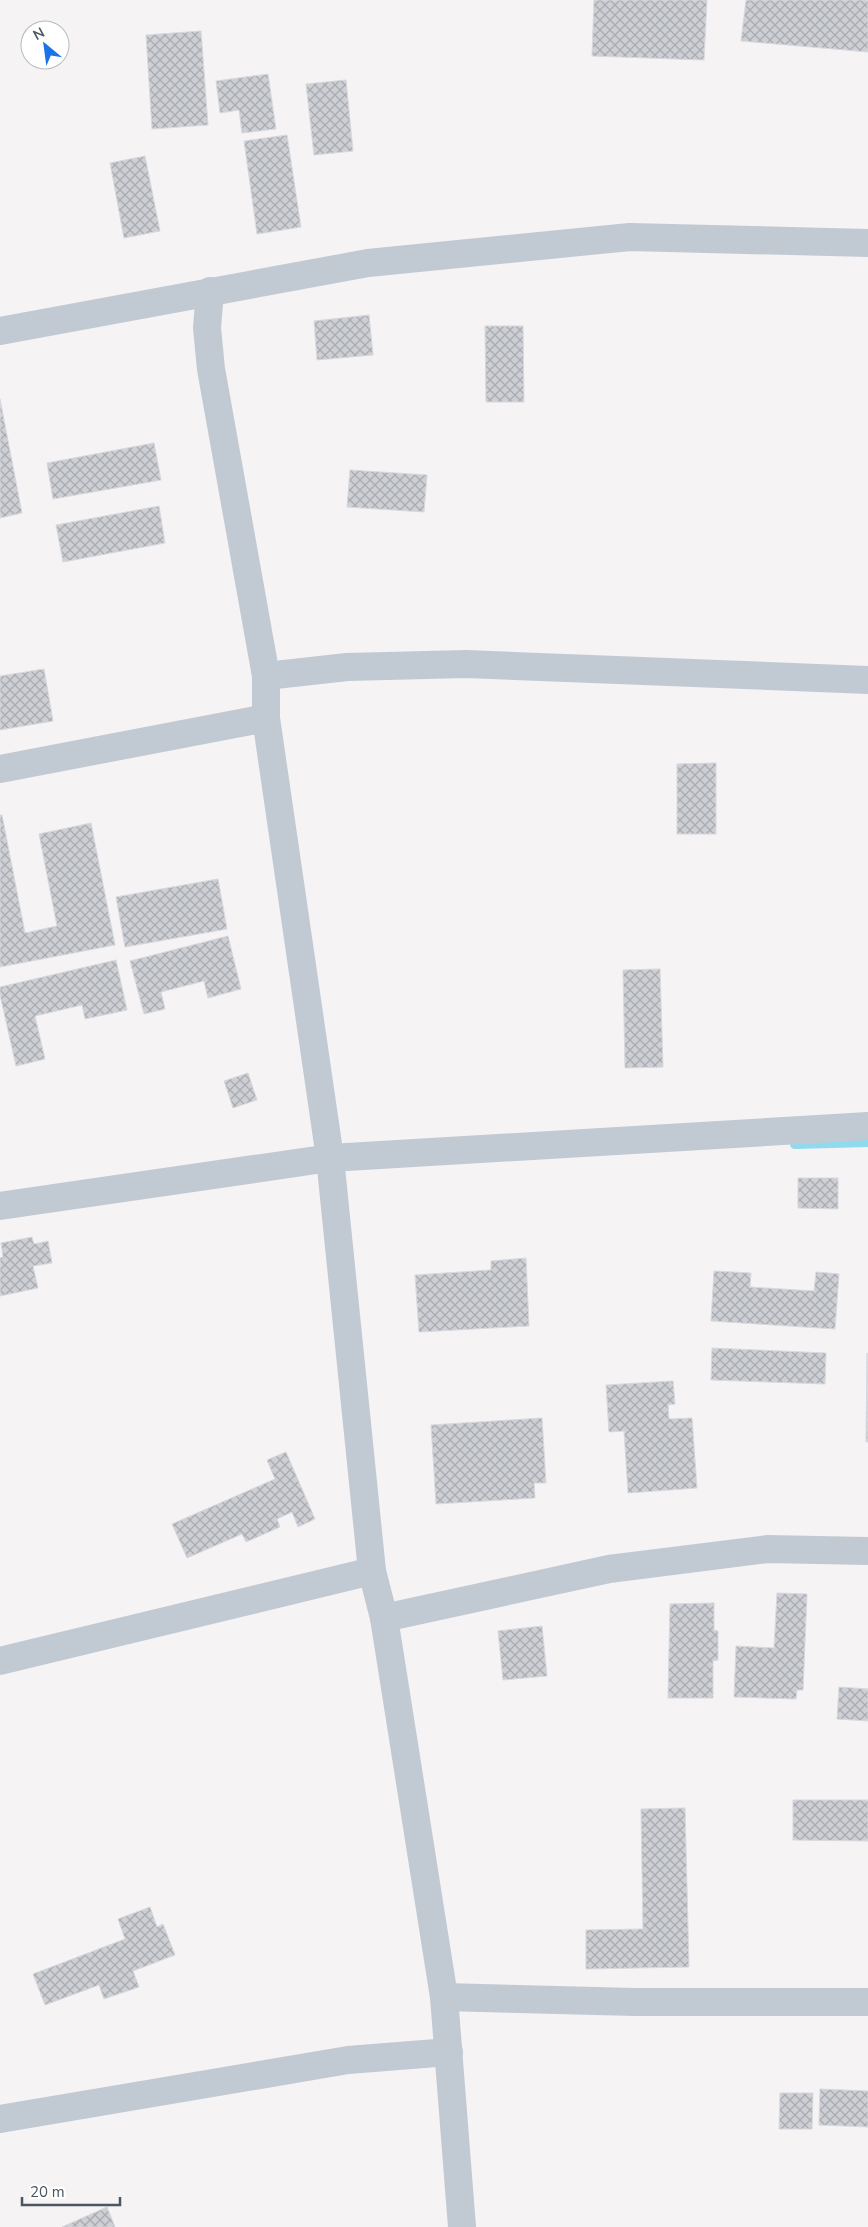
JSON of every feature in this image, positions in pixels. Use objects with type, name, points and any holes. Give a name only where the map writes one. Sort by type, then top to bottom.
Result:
[{"type":"street","points":[[0,331],[368,263],[630,237],[868,243]]},
{"type":"street","points":[[210,291],[207,328],[211,369],[266,676],[266,718],[330,1158],[372,1571],[384,1618],[444,1997],[462,2227]]},
{"type":"street","points":[[266,676],[347,667],[466,664],[868,680]]},
{"type":"street","points":[[0,769],[266,718]]},
{"type":"street","points":[[0,1206],[330,1158],[868,1126]]},
{"type":"street","points":[[384,1618],[619,1568],[768,1549],[868,1551]]},
{"type":"street","points":[[0,1662],[372,1571]]},
{"type":"street","points":[[444,1997],[635,2002],[868,2002]]},
{"type":"street","points":[[0,2119],[348,2060],[449,2052]]},
{"type":"building","points":[[594,0],[707,0],[704,60],[592,56]]},
{"type":"building","points":[[746,0],[868,0],[868,52],[741,41]]},
{"type":"building","points":[[201,31],[208,125],[152,129],[146,35]]},
{"type":"building","points":[[268,74],[276,129],[242,133],[239,110],[220,113],[216,81]]},
{"type":"building","points":[[346,80],[353,151],[314,155],[306,84]]},
{"type":"building","points":[[287,135],[301,227],[257,234],[244,141]]},
{"type":"building","points":[[145,156],[160,231],[124,238],[110,163]]},
{"type":"building","points":[[369,315],[373,355],[317,360],[314,321]]},
{"type":"building","points":[[485,326],[523,326],[524,402],[486,402]]},
{"type":"building","points":[[0,399],[22,513],[0,518]]},
{"type":"building","points":[[154,443],[161,480],[53,499],[47,463]]},
{"type":"building","points":[[350,470],[427,475],[424,512],[347,507]]},
{"type":"building","points":[[159,506],[165,543],[63,562],[56,525]]},
{"type":"building","points":[[44,669],[53,721],[0,730],[0,676]]},
{"type":"building","points":[[716,763],[716,834],[677,834],[677,764]]},
{"type":"building","points":[[0,815],[2,815],[25,933],[57,926],[39,834],[91,823],[115,945],[0,967]]},
{"type":"building","points":[[218,879],[227,929],[125,947],[116,897]]},
{"type":"building","points":[[228,936],[241,989],[208,998],[204,981],[161,992],[165,1009],[144,1014],[130,961]]},
{"type":"building","points":[[116,960],[127,1010],[85,1019],[82,1005],[35,1016],[45,1059],[16,1066],[0,995],[0,987]]},
{"type":"building","points":[[660,969],[663,1067],[625,1068],[623,970]]},
{"type":"building","points":[[248,1073],[257,1100],[233,1108],[224,1081]]},
{"type":"building","points":[[798,1178],[838,1178],[838,1209],[798,1208]]},
{"type":"building","points":[[32,1237],[34,1244],[48,1241],[52,1263],[33,1266],[38,1288],[0,1296],[0,1258],[3,1257],[1,1243]]},
{"type":"building","points":[[526,1258],[529,1326],[419,1332],[415,1275],[491,1270],[491,1261]]},
{"type":"building","points":[[714,1271],[751,1273],[750,1287],[814,1291],[816,1272],[839,1274],[835,1329],[711,1321]]},
{"type":"building","points":[[712,1348],[826,1353],[825,1384],[711,1380]]},
{"type":"building","points":[[867,1353],[868,1442],[866,1442]]},
{"type":"building","points":[[673,1381],[675,1404],[668,1405],[669,1419],[692,1418],[697,1488],[628,1493],[624,1431],[609,1432],[606,1385]]},
{"type":"building","points":[[542,1418],[546,1483],[534,1483],[535,1498],[436,1504],[431,1425]]},
{"type":"building","points":[[286,1452],[315,1519],[298,1527],[292,1512],[277,1519],[280,1527],[246,1542],[242,1534],[187,1558],[172,1524],[275,1479],[267,1460]]},
{"type":"building","points":[[777,1593],[807,1594],[803,1690],[797,1690],[796,1699],[734,1697],[736,1646],[774,1648]]},
{"type":"building","points":[[714,1603],[714,1630],[718,1631],[718,1660],[713,1661],[713,1698],[668,1698],[670,1604]]},
{"type":"building","points":[[542,1626],[547,1676],[503,1680],[498,1631]]},
{"type":"building","points":[[839,1687],[868,1689],[868,1721],[837,1719]]},
{"type":"building","points":[[793,1800],[868,1800],[868,1841],[793,1840]]},
{"type":"building","points":[[685,1808],[689,1967],[586,1969],[586,1930],[643,1929],[641,1809]]},
{"type":"building","points":[[150,1907],[157,1927],[163,1924],[175,1955],[133,1971],[139,1987],[104,1999],[99,1985],[45,2005],[33,1974],[125,1939],[118,1919]]},
{"type":"building","points":[[820,2089],[868,2091],[868,2127],[819,2125]]},
{"type":"building","points":[[780,2093],[813,2093],[812,2129],[779,2129]]},
{"type":"building","points":[[107,2207],[115,2227],[62,2227]]},
{"type":"waterway","points":[[795,1144],[868,1142]]}]
